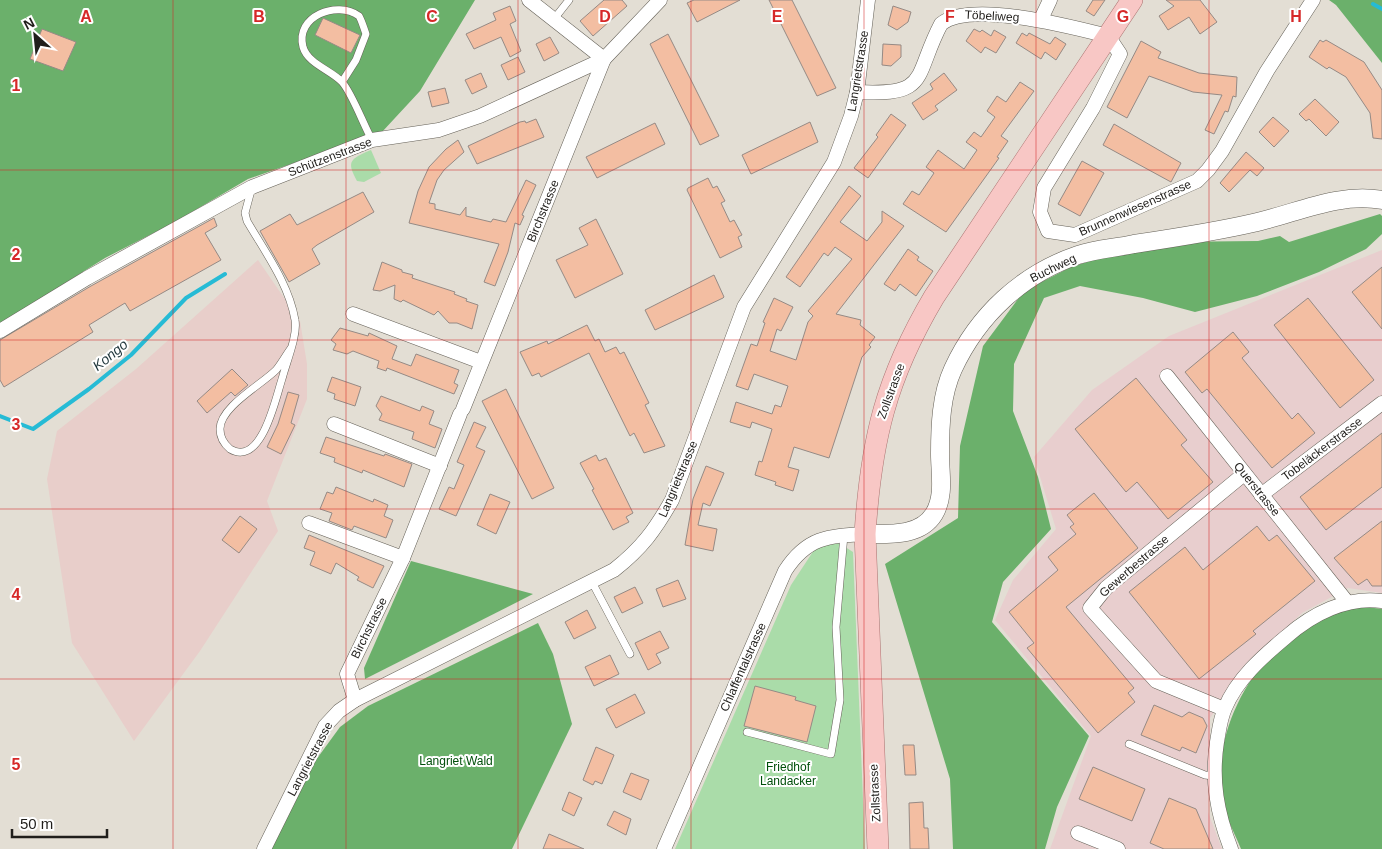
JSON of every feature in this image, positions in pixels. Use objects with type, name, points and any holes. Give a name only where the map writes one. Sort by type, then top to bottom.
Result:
[{"type":"main road","name":"Zollstrasse","points":[[878,849],[865,534],[868,487],[878,428],[895,374],[920,320],[1132,0]]},
{"type":"street","points":[[529,0],[604,59]]},
{"type":"street","name":"Schützenstrasse","points":[[0,331],[95,274],[252,187],[372,140],[439,130],[511,103],[604,59],[660,0]]},
{"type":"street","name":"Langrietstrasse","points":[[264,849],[325,726],[338,711],[355,700],[614,570],[637,552],[657,526],[672,500],[744,307],[834,162],[852,116],[857,92],[868,0]]},
{"type":"street","points":[[1041,19],[1050,0]]},
{"type":"street","name":"Brunnenwiesenstrasse","points":[[1108,36],[1120,54],[1093,108],[1044,188],[1040,212],[1048,231],[1075,235],[1197,180],[1208,170],[1222,151],[1267,70],[1313,0]]},
{"type":"street","name":"Töbeliweg","points":[[857,92],[900,91],[910,86],[917,79],[941,24],[958,15],[1041,19],[1108,36]]},
{"type":"street","name":"Birchstrasse","points":[[355,700],[347,674],[403,558],[604,59]]},
{"type":"street","name":"Buchweg","points":[[865,534],[909,531],[927,522],[934,514],[941,489],[941,415],[952,371],[970,336],[997,304],[1024,282],[1050,266],[1080,254],[1254,223],[1348,199],[1366,197],[1382,200]]},
{"type":"street","points":[[353,314],[481,362]]},
{"type":"street","name":"Querstrasse","points":[[1167,376],[1347,602]]},
{"type":"street","name":"Tobeläckerstrasse","points":[[1261,495],[1382,403]]},
{"type":"street","points":[[334,424],[440,466]]},
{"type":"street","name":"Gewerbestrasse","points":[[1224,709],[1156,682],[1090,608],[1106,588],[1244,474]]},
{"type":"street","points":[[309,523],[403,558]]},
{"type":"street","name":"Chlaffentalstrasse","points":[[664,849],[785,571],[796,554],[807,545],[818,540],[844,535],[865,534]]},
{"type":"street","points":[[1231,849],[1218,814],[1213,776],[1224,709],[1250,670],[1296,628],[1313,617],[1347,602],[1382,601]]},
{"type":"street","points":[[1078,833],[1118,849]]},
{"type":"lane","points":[[554,18],[569,0]]},
{"type":"lane","points":[[342,82],[356,60],[366,34],[359,16],[343,5],[326,5],[315,12],[301,34],[304,49],[319,66],[342,82],[372,140]]},
{"type":"lane","points":[[252,187],[245,213],[288,294],[296,322],[291,348],[268,425],[262,436],[255,445],[247,450],[234,450],[227,446],[221,435],[222,419],[234,405],[276,369],[291,348]]},
{"type":"lane","points":[[747,732],[830,754],[840,700],[836,627],[844,535]]},
{"type":"lane","points":[[592,582],[630,654]]},
{"type":"lane","points":[[1129,744],[1205,775],[1213,776]]},
{"type":"shaded area","points":[[1382,250],[1382,593],[1348,588],[1302,613],[1245,667],[1210,718],[1208,812],[1222,849],[1050,849],[1091,736],[995,620],[1013,580],[1056,529],[1034,457],[1092,390],[1169,336]]},
{"type":"shaded area","points":[[258,260],[300,321],[307,364],[307,399],[267,501],[278,531],[200,651],[134,741],[72,643],[47,479],[57,431],[136,369]]},
{"type":"green space","points":[[0,0],[475,0],[420,91],[382,132],[248,179],[175,222],[105,258],[0,324]]},
{"type":"green space","points":[[1329,0],[1382,0],[1382,63],[1336,5]]},
{"type":"green space","points":[[371,150],[381,173],[364,182],[357,181],[351,165],[352,161],[354,158]]},
{"type":"green space","points":[[1380,214],[1382,216],[1382,234],[1366,249],[1319,272],[1257,296],[1195,312],[1143,298],[1080,286],[1044,298],[1014,364],[1013,411],[1038,477],[1051,529],[1003,582],[992,622],[1089,736],[1057,807],[1045,849],[953,849],[950,779],[885,564],[958,518],[960,446],[983,346],[1024,291],[1069,268],[1131,247],[1163,242],[1258,241],[1280,236],[1289,242]]},
{"type":"green space","name":"Friedhof Landacker","points":[[839,543],[853,552],[865,849],[675,849],[791,585],[816,547]]},
{"type":"green space","points":[[411,561],[533,594],[365,679],[364,668]]},
{"type":"green space","points":[[1351,605],[1382,609],[1382,849],[1241,849],[1224,809],[1220,779],[1222,755],[1235,709],[1246,688],[1260,668],[1275,649],[1292,633]]},
{"type":"green space","name":"Langriet Wald","points":[[538,623],[553,654],[572,724],[512,849],[271,849],[313,764],[340,727],[368,706]]},
{"type":"building","points":[[604,0],[622,0],[627,6],[593,36],[580,21]]},
{"type":"building","points":[[694,0],[740,0],[697,22],[687,3]]},
{"type":"building","points":[[769,0],[792,0],[836,88],[817,96]]},
{"type":"building","points":[[1093,0],[1105,0],[1094,16],[1086,11]]},
{"type":"building","points":[[1166,0],[1200,0],[1217,22],[1200,34],[1189,17],[1168,30],[1159,16],[1174,6]]},
{"type":"building","points":[[510,6],[516,21],[510,24],[521,51],[510,57],[501,37],[474,49],[466,34],[496,20],[493,13]]},
{"type":"building","points":[[893,6],[911,12],[908,22],[897,30],[888,25]]},
{"type":"building","points":[[323,18],[360,35],[351,53],[315,35]]},
{"type":"building","points":[[42,29],[76,42],[63,71],[30,59]]},
{"type":"building","points":[[974,29],[980,32],[982,30],[991,36],[994,30],[1006,37],[996,53],[985,47],[981,53],[966,41]]},
{"type":"building","points":[[1022,33],[1027,36],[1029,33],[1050,44],[1055,37],[1066,44],[1056,60],[1045,52],[1041,59],[1016,43]]},
{"type":"building","points":[[668,34],[719,136],[700,145],[650,44]]},
{"type":"building","points":[[550,37],[559,53],[544,61],[536,44]]},
{"type":"building","points":[[1320,40],[1323,42],[1326,40],[1364,62],[1382,90],[1382,139],[1373,138],[1370,113],[1346,77],[1329,67],[1327,69],[1309,57]]},
{"type":"building","points":[[1141,41],[1161,52],[1158,58],[1199,73],[1237,77],[1236,97],[1233,96],[1228,112],[1225,111],[1214,134],[1205,130],[1222,95],[1193,92],[1149,76],[1127,118],[1107,107]]},
{"type":"building","points":[[883,44],[901,45],[901,57],[891,66],[882,65]]},
{"type":"building","points":[[518,57],[525,72],[508,80],[501,65]]},
{"type":"building","points":[[481,73],[487,87],[472,94],[465,80]]},
{"type":"building","points":[[944,73],[957,90],[935,106],[938,110],[923,120],[912,103],[933,89],[930,84]]},
{"type":"building","points":[[1020,82],[1034,91],[1001,136],[1008,141],[997,157],[999,158],[946,232],[903,204],[912,191],[919,195],[934,173],[926,167],[938,150],[964,169],[977,150],[966,142],[974,132],[981,137],[995,117],[987,111],[997,96],[1006,102]]},
{"type":"building","points":[[445,88],[449,103],[432,107],[428,92]]},
{"type":"building","points":[[1315,99],[1339,122],[1326,136],[1309,119],[1306,121],[1299,114]]},
{"type":"building","points":[[891,114],[906,125],[868,178],[854,168],[878,137],[876,135]]},
{"type":"building","points":[[1273,117],[1289,131],[1274,147],[1259,132]]},
{"type":"building","points":[[536,119],[544,137],[477,164],[468,146],[520,122],[525,121],[526,123]]},
{"type":"building","points":[[810,122],[818,142],[751,174],[742,155]]},
{"type":"building","points":[[655,123],[665,144],[597,178],[586,157]]},
{"type":"building","points":[[1114,124],[1181,163],[1171,182],[1103,145]]},
{"type":"building","points":[[458,140],[464,152],[444,170],[437,180],[429,203],[435,204],[435,209],[460,215],[466,207],[466,216],[491,222],[493,219],[506,222],[526,180],[536,185],[522,215],[524,216],[520,225],[515,223],[508,252],[495,286],[484,282],[499,244],[409,223],[418,191],[429,167],[446,149]]},
{"type":"building","points":[[1246,152],[1264,168],[1257,176],[1250,170],[1229,192],[1220,183]]},
{"type":"building","points":[[1082,161],[1104,173],[1080,216],[1058,204]]},
{"type":"building","points":[[708,178],[713,188],[717,186],[725,201],[721,203],[730,222],[734,220],[742,235],[738,237],[742,247],[720,258],[687,190]]},
{"type":"building","points":[[849,186],[861,196],[840,222],[867,241],[882,222],[882,211],[904,226],[836,314],[861,320],[860,325],[875,337],[869,345],[871,347],[862,357],[829,458],[794,447],[788,467],[799,470],[793,491],[775,485],[776,482],[755,475],[759,461],[762,462],[772,429],[752,422],[750,428],[730,422],[736,402],[772,414],[775,405],[781,407],[788,386],[754,374],[748,390],[736,386],[751,344],[757,346],[765,323],[763,322],[774,298],[793,307],[781,331],[777,329],[770,351],[796,360],[808,322],[813,316],[808,311],[852,259],[835,247],[828,256],[824,253],[800,287],[786,277]]},
{"type":"building","points":[[363,192],[374,212],[312,249],[320,264],[289,282],[260,231],[290,214],[297,225]]},
{"type":"building","points":[[214,218],[217,226],[205,233],[221,260],[130,311],[125,303],[89,325],[93,332],[4,387],[0,380],[0,340],[91,286]]},
{"type":"building","points":[[596,219],[623,274],[575,298],[556,260],[588,245],[579,228]]},
{"type":"building","points":[[908,249],[919,257],[917,260],[933,271],[916,296],[900,284],[895,291],[884,284]]},
{"type":"building","points":[[382,262],[413,275],[412,278],[455,292],[454,294],[467,299],[466,301],[478,305],[472,329],[457,323],[449,323],[438,311],[434,315],[403,300],[401,302],[394,299],[395,285],[380,291],[373,290]]},
{"type":"building","points":[[1382,267],[1382,329],[1352,292]]},
{"type":"building","points":[[714,275],[723,298],[655,330],[645,310]]},
{"type":"building","points":[[1308,298],[1374,380],[1340,408],[1274,325]]},
{"type":"building","points":[[587,325],[595,341],[599,339],[605,352],[616,347],[620,354],[624,352],[649,403],[645,405],[665,446],[644,453],[634,433],[630,436],[589,353],[541,377],[539,373],[532,376],[520,352],[547,341],[548,344]]},
{"type":"building","points":[[340,328],[368,336],[369,333],[397,346],[392,359],[411,366],[416,354],[459,370],[454,383],[458,385],[454,394],[387,368],[386,371],[377,368],[379,361],[353,351],[347,354],[333,350],[336,344],[331,340]]},
{"type":"building","points":[[1233,332],[1249,352],[1242,358],[1292,419],[1298,413],[1315,433],[1272,468],[1207,389],[1202,393],[1185,372]]},
{"type":"building","points":[[232,369],[248,385],[235,396],[231,392],[207,413],[197,401]]},
{"type":"building","points":[[332,377],[361,387],[355,406],[334,399],[335,394],[327,391]]},
{"type":"building","points":[[1136,378],[1187,440],[1181,445],[1213,482],[1168,519],[1137,482],[1126,492],[1075,429]]},
{"type":"building","points":[[506,389],[554,488],[532,499],[482,401]]},
{"type":"building","points":[[288,392],[299,395],[291,423],[295,425],[281,454],[267,447],[278,424]]},
{"type":"building","points":[[381,396],[420,411],[422,406],[434,411],[429,424],[442,429],[435,448],[412,439],[414,432],[379,420],[382,414],[376,406]]},
{"type":"building","points":[[474,422],[486,427],[476,447],[485,451],[456,516],[439,509],[449,487],[454,489],[464,465],[457,462]]},
{"type":"building","points":[[1382,433],[1382,487],[1326,530],[1300,497]]},
{"type":"building","points":[[326,437],[412,464],[404,487],[363,470],[362,473],[334,462],[335,458],[320,453]]},
{"type":"building","points":[[596,455],[599,461],[606,458],[633,513],[626,517],[629,522],[613,530],[580,463]]},
{"type":"building","points":[[706,466],[724,473],[710,506],[703,503],[698,525],[717,529],[713,551],[685,545],[693,499]]},
{"type":"building","points":[[336,487],[373,502],[374,499],[388,505],[384,516],[393,520],[386,538],[354,526],[352,530],[329,521],[332,513],[320,509],[327,492],[333,494]]},
{"type":"building","points":[[1094,493],[1138,548],[1066,607],[1134,688],[1128,693],[1135,702],[1098,733],[1027,648],[1034,643],[1009,612],[1058,570],[1048,557],[1076,534],[1070,527],[1074,524],[1067,515]]},
{"type":"building","points":[[490,494],[510,502],[496,534],[477,525]]},
{"type":"building","points":[[240,516],[257,529],[239,553],[222,540]]},
{"type":"building","points":[[1382,521],[1382,586],[1372,586],[1367,579],[1358,585],[1334,558]]},
{"type":"building","points":[[1257,526],[1269,541],[1277,535],[1315,581],[1253,631],[1256,634],[1199,679],[1129,592],[1185,547],[1203,570]]},
{"type":"building","points":[[309,535],[384,566],[373,588],[357,580],[359,577],[336,563],[331,574],[310,565],[315,552],[304,548]]},
{"type":"building","points":[[678,580],[686,599],[663,607],[656,589]]},
{"type":"building","points":[[635,587],[643,603],[622,613],[614,597]]},
{"type":"building","points":[[587,610],[596,628],[574,639],[565,622]]},
{"type":"building","points":[[660,631],[669,648],[656,654],[661,663],[648,670],[635,643]]},
{"type":"building","points":[[610,655],[619,674],[594,686],[585,667]]},
{"type":"building","points":[[755,686],[796,697],[795,700],[816,706],[807,742],[744,726]]},
{"type":"building","points":[[635,694],[645,713],[616,728],[606,709]]},
{"type":"building","points":[[1154,705],[1182,717],[1189,712],[1203,718],[1207,726],[1196,753],[1182,747],[1180,751],[1141,735]]},
{"type":"building","points":[[903,745],[914,745],[916,775],[905,775]]},
{"type":"building","points":[[596,747],[614,755],[602,784],[595,781],[593,785],[583,780]]},
{"type":"building","points":[[1093,767],[1145,789],[1132,821],[1079,799]]},
{"type":"building","points":[[631,773],[649,780],[641,800],[623,792]]},
{"type":"building","points":[[569,792],[582,798],[574,816],[562,810]]},
{"type":"building","points":[[1169,798],[1196,809],[1213,849],[1164,849],[1150,843]]},
{"type":"building","points":[[923,802],[924,828],[928,828],[929,849],[910,849],[909,803]]},
{"type":"building","points":[[614,811],[631,819],[626,835],[607,825]]},
{"type":"building","points":[[549,834],[584,849],[543,849]]},
{"type":"waterway","points":[[1373,4],[1382,9]]},
{"type":"waterway","name":"Kongo","points":[[0,416],[33,429],[89,389],[131,355],[186,298],[225,274]]}]
